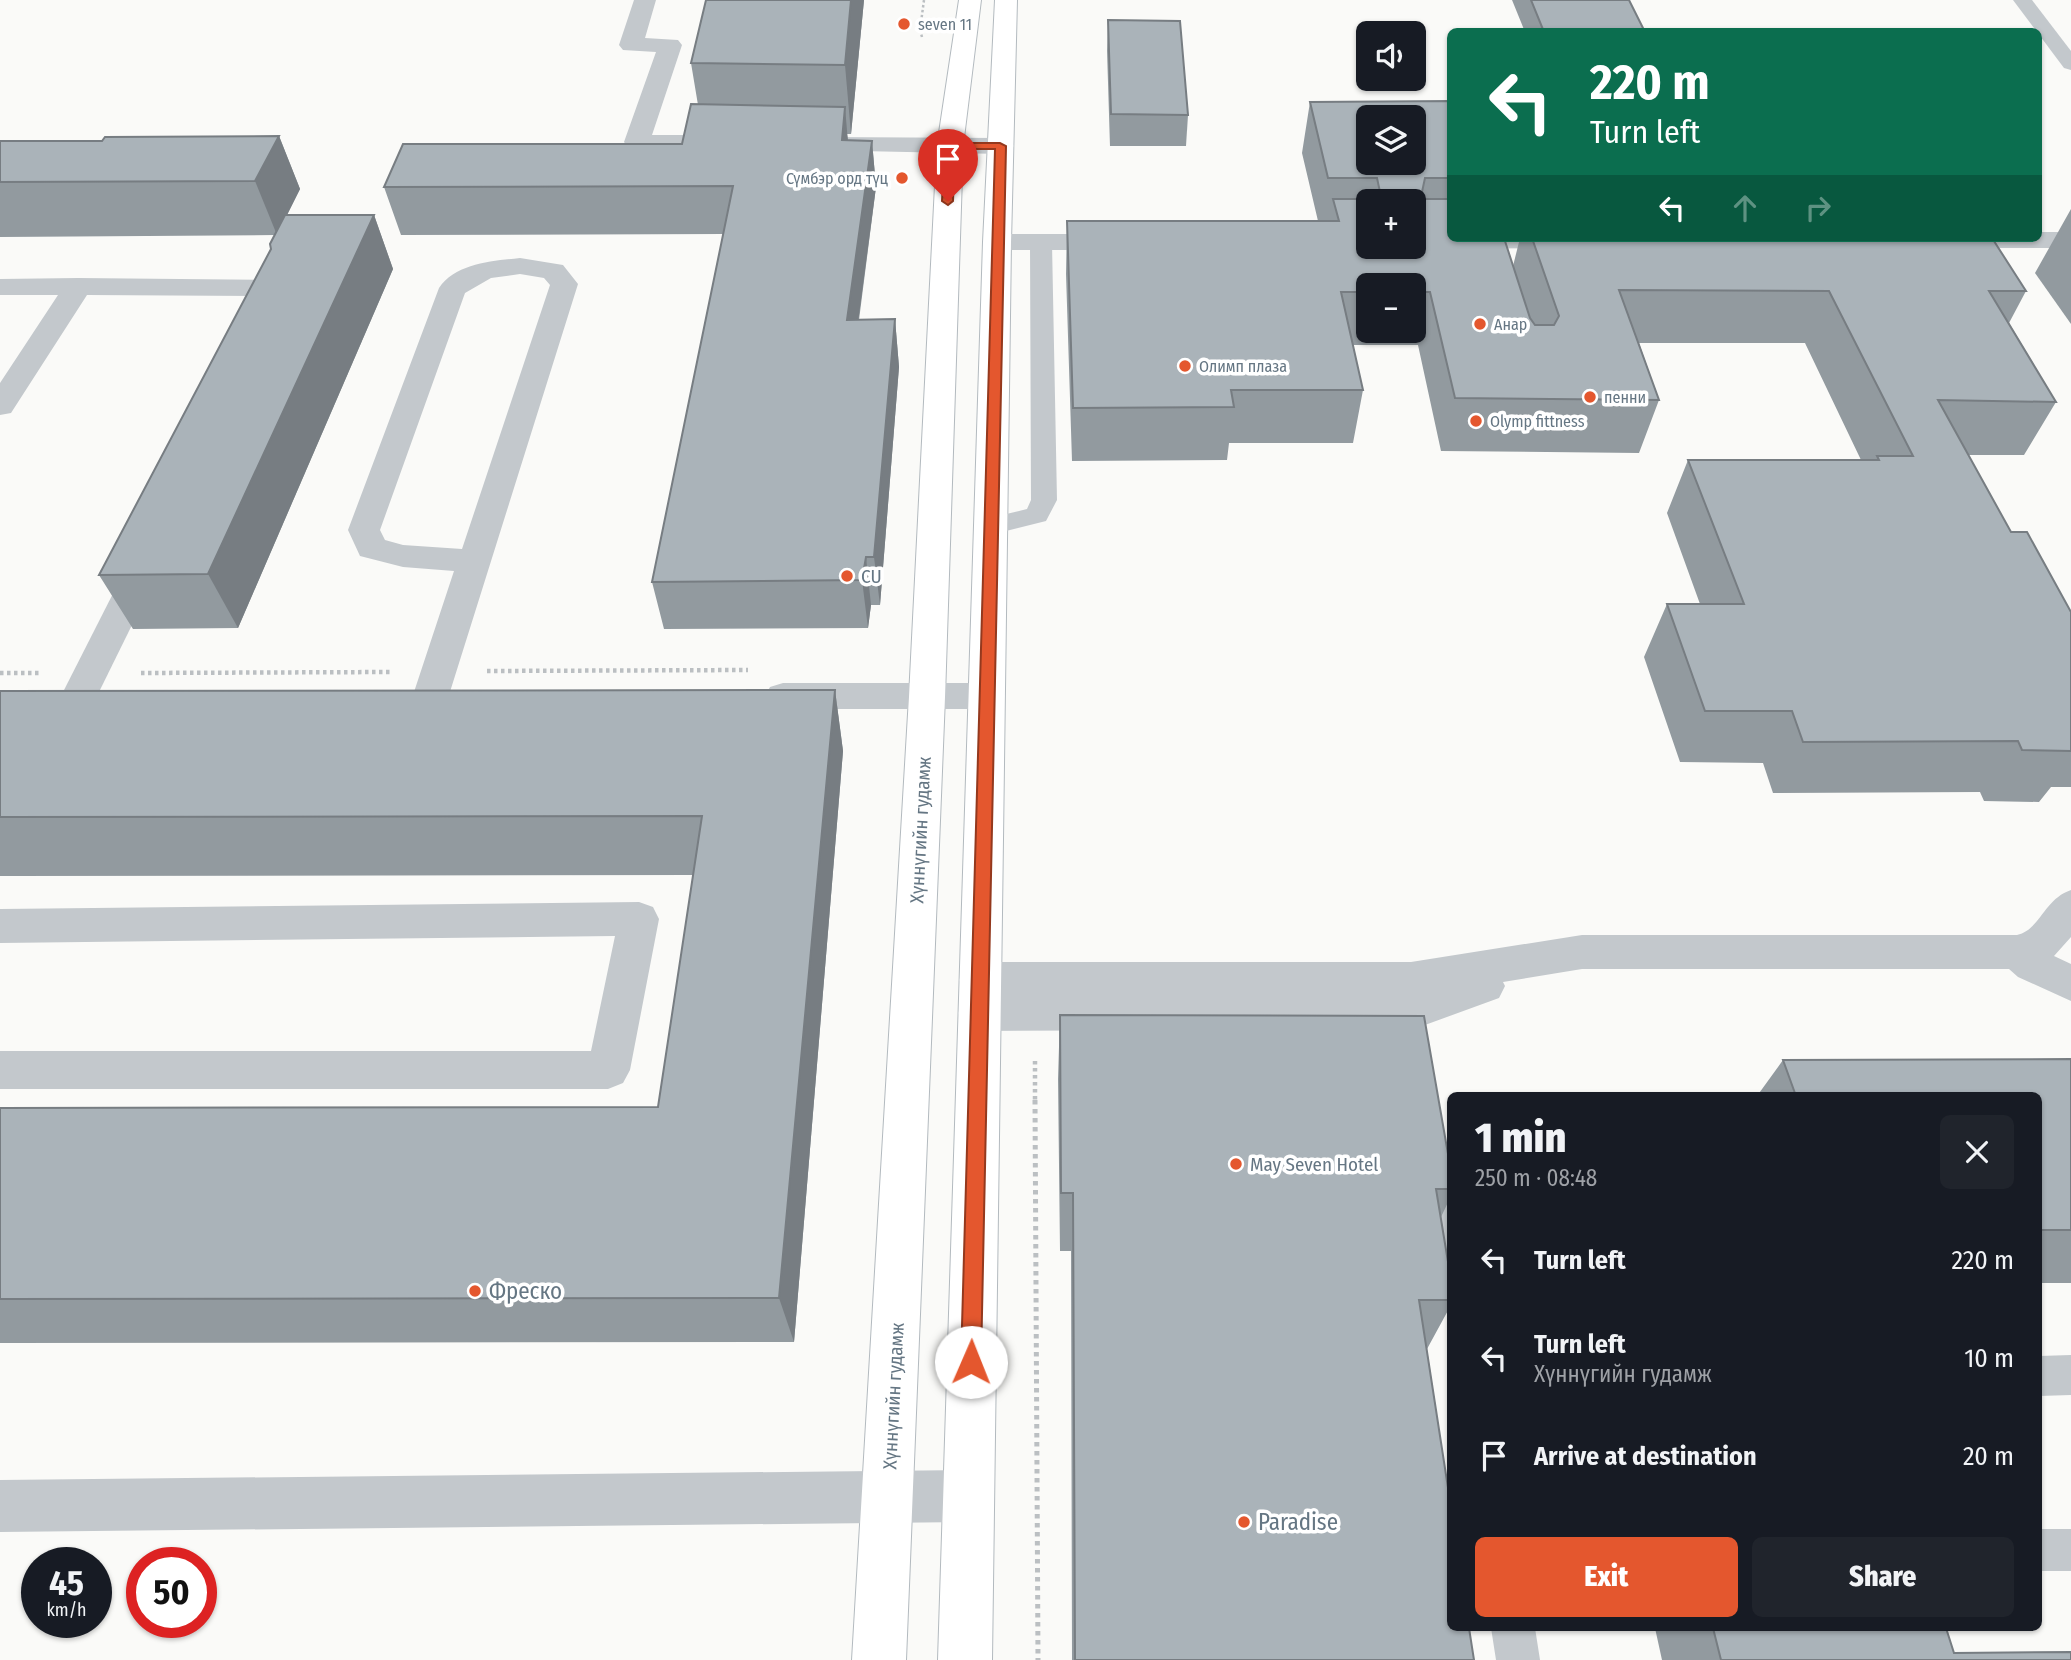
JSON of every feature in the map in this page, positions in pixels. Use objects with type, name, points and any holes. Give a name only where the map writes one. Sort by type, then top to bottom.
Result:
[{"type":"main road","name":"Хүннүгийн гудамж","points":[[879,1660],[927,697],[950,146],[970,0]]},
{"type":"main road","points":[[965,1660],[997,242],[1006,0]]},
{"type":"street","points":[[645,0],[631,44],[670,45],[636,142],[762,144]]},
{"type":"street","points":[[804,144],[1000,146]]},
{"type":"street","points":[[2042,240],[2071,240]]},
{"type":"street","points":[[1426,241],[1447,241]]},
{"type":"street","points":[[997,242],[1147,242]]},
{"type":"street","points":[[433,689],[564,285],[553,271],[520,266],[484,270],[453,288],[364,530],[372,548],[403,556],[474,561]]},
{"type":"street","points":[[0,406],[78,286]]},
{"type":"street","points":[[0,287],[271,288],[278,302],[259,339]]},
{"type":"street","points":[[120,694],[74,687],[159,537]]},
{"type":"street","points":[[752,683],[927,697],[987,696]]},
{"type":"street","points":[[980,997],[1411,980],[1582,952],[2017,952],[2035,948],[2046,939],[2071,906]]},
{"type":"street","points":[[0,926],[639,919],[608,1070],[0,1070]]},
{"type":"street","points":[[980,997],[1416,1024],[1582,952]]},
{"type":"street","points":[[2017,952],[2033,965],[2071,983]]},
{"type":"street","points":[[0,1506],[968,1496]]},
{"type":"lane","points":[[2022,0],[2071,64]]},
{"type":"lane","points":[[1488,242],[1495,266]]},
{"type":"lane","points":[[990,526],[1037,515],[1044,500],[1041,243]]},
{"type":"lane","points":[[1433,1132],[1447,1217]]},
{"type":"lane","points":[[2042,1376],[2071,1376]]},
{"type":"lane","points":[[2042,1550],[2071,1550]]},
{"type":"lane","points":[[1513,1631],[1518,1660]]},
{"type":"path","points":[[0,673],[74,687],[433,689],[752,683]]},
{"type":"building","points":[[706,0],[851,0],[845,65],[691,63]]},
{"type":"building","points":[[1531,0],[1629,0],[1643,28],[1542,28]]},
{"type":"building","points":[[1108,20],[1180,21],[1188,115],[1111,114]]},
{"type":"building","points":[[1447,101],[1447,178],[1425,178],[1423,189],[1379,189],[1377,178],[1328,178],[1310,102]]},
{"type":"building","points":[[691,104],[845,107],[842,140],[872,141],[847,320],[895,319],[874,557],[866,557],[862,580],[652,582],[733,186],[384,187],[403,144],[682,144]]},
{"type":"building","points":[[279,136],[255,181],[0,182],[0,141],[102,141],[105,137]]},
{"type":"building","points":[[1333,199],[1356,199],[1356,259],[1426,259],[1426,199],[1447,199],[1447,242],[1505,242],[1530,318],[1535,325],[1554,325],[1559,316],[1533,242],[1995,242],[2026,291],[1989,291],[2056,402],[1938,400],[2011,532],[2027,532],[2071,612],[2071,751],[2022,750],[2018,741],[1803,742],[1792,711],[1705,711],[1667,604],[1744,604],[1688,460],[1879,460],[1877,456],[1913,456],[1829,291],[1619,290],[1659,400],[1455,398],[1430,292],[1426,292],[1426,273],[1356,273],[1356,292],[1341,292],[1363,390],[1231,390],[1234,407],[1073,408],[1067,221],[1339,221]]},
{"type":"building","points":[[285,215],[374,215],[208,574],[99,575],[271,249],[270,244]]},
{"type":"building","points":[[835,690],[779,1298],[0,1299],[0,1108],[658,1107],[702,816],[0,817],[0,691]]},
{"type":"building","points":[[1060,1015],[1424,1016],[1447,1148],[1447,1189],[1436,1189],[1447,1256],[1447,1300],[1419,1300],[1447,1481],[1447,1631],[1469,1631],[1474,1660],[1075,1660],[1073,1193],[1061,1193]]},
{"type":"building","points":[[2071,1059],[2071,1230],[2042,1230],[2042,1092],[1795,1092],[1783,1060]]},
{"type":"building","points":[[1714,1631],[1947,1631],[1954,1653],[2071,1652],[2071,1660],[1721,1660]]},
{"type":"place","name":"seven 11","points":[[904,24]]},
{"type":"place","name":"Сүмбэр орд түц","points":[[902,178]]},
{"type":"place","name":"Анар","points":[[1480,324]]},
{"type":"place","name":"Олимп плаза","points":[[1185,366]]},
{"type":"place","name":"пенни","points":[[1590,397]]},
{"type":"place","name":"Olymp fittness","points":[[1476,421]]},
{"type":"place","name":"CU","points":[[847,576]]},
{"type":"place","name":"May Seven Hotel","points":[[1236,1164]]},
{"type":"place","name":"Фреско","points":[[475,1291]]},
{"type":"place","name":"Paradise","points":[[1244,1522]]},
{"type":"route","points":[[948,201],[950,146],[1000,146],[971,1362]]}]
